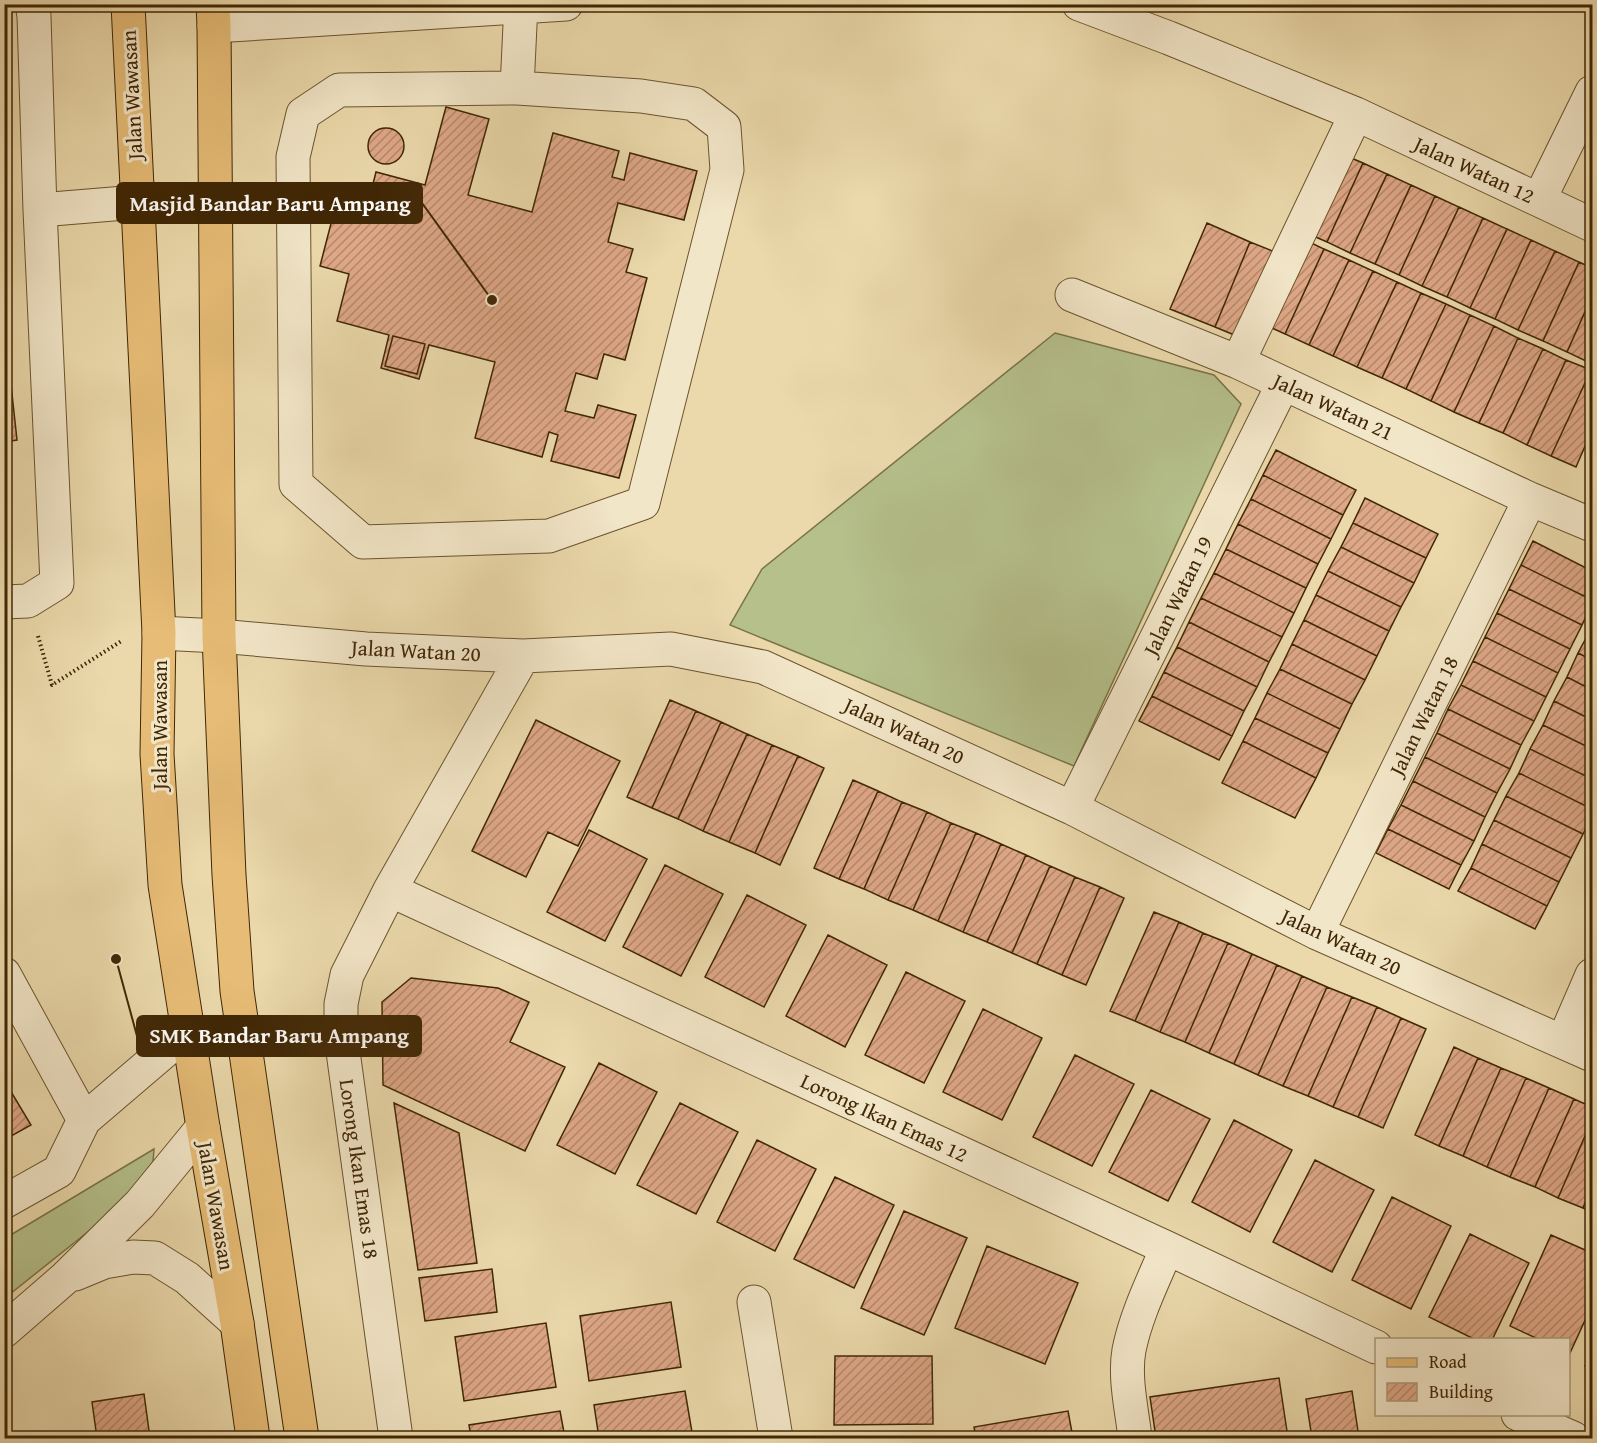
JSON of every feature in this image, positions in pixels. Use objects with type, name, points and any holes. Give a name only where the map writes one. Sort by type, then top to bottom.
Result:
[{"type":"main road","name":"Jalan Wawasan","points":[[128,4],[159,625],[157,754],[165,885],[187,1032],[237,1323],[253,1438]]},
{"type":"main road","points":[[214,15],[219,636],[229,875],[237,991],[302,1438]]},
{"type":"street","points":[[16,602],[57,583],[32,4]]},
{"type":"street","points":[[214,15],[566,4]]},
{"type":"street","name":"Jalan Watan 12","points":[[1079,4],[1356,114],[1593,225]]},
{"type":"street","points":[[517,88],[521,6]]},
{"type":"street","points":[[517,88],[641,96],[694,104],[724,127],[727,170],[643,503],[549,536],[363,542],[296,484],[293,157],[303,114],[339,90],[517,88]]},
{"type":"street","points":[[1539,200],[1593,92]]},
{"type":"street","points":[[1238,362],[1356,114]]},
{"type":"street","points":[[40,210],[137,202]]},
{"type":"street","name":"Jalan Watan 21","points":[[1072,295],[1238,362],[1530,499],[1593,525]]},
{"type":"street","name":"Jalan Watan 19","points":[[1072,808],[1283,384]]},
{"type":"street","name":"Jalan Watan 18","points":[[1317,933],[1530,499]]},
{"type":"street","name":"Jalan Watan 20","points":[[159,625],[219,636],[366,649],[523,656],[671,649],[763,667],[1072,808],[1317,933],[1593,1055]]},
{"type":"street","name":"Lorong Ikan Emas 18","points":[[396,1438],[341,1037],[341,1004],[347,975],[390,890],[523,656]]},
{"type":"street","name":"Lorong Ikan Emas 12","points":[[390,890],[1375,1346]]},
{"type":"street","points":[[4,974],[84,1120]]},
{"type":"street","points":[[1563,1042],[1593,975]]},
{"type":"street","points":[[4,1202],[59,1171],[84,1120],[187,1032]]},
{"type":"street","points":[[4,1331],[64,1278],[140,1204],[203,1127]]},
{"type":"street","points":[[1136,1438],[1128,1383],[1129,1351],[1136,1325],[1167,1248]]},
{"type":"street","points":[[64,1278],[104,1262],[133,1257],[155,1258],[187,1278],[237,1323]]},
{"type":"street","points":[[754,1302],[776,1438]]},
{"type":"street","points":[[1528,1425],[1573,1438]]},
{"type":"path","points":[[16,602],[52,685],[159,625]]},
{"type":"green space","points":[[1055,333],[1214,375],[1241,404],[1074,766],[730,625],[762,569]]},
{"type":"green space","points":[[154,1149],[153,1162],[124,1199],[99,1223],[5,1298],[4,1239]]},
{"type":"building","points":[[446,107],[489,119],[468,195],[532,212],[553,133],[619,151],[612,177],[624,180],[630,153],[697,171],[684,220],[618,203],[608,242],[633,249],[626,272],[647,278],[625,360],[604,354],[597,379],[576,373],[565,411],[594,418],[598,405],[636,415],[619,478],[551,461],[558,435],[549,432],[542,457],[475,438],[495,362],[429,345],[419,379],[381,368],[389,335],[337,321],[349,274],[320,266],[334,212],[364,220],[376,172],[425,185]],"holes":[[[393,336],[425,344],[417,374],[385,366]]]},
{"type":"building","points":[[386,128],[399,133],[404,146],[399,159],[386,164],[373,159],[368,146],[373,133]]},
{"type":"building","points":[[1339,153],[1363,163],[1327,242],[1302,231]]},
{"type":"building","points":[[1363,163],[1387,174],[1350,253],[1327,242]]},
{"type":"building","points":[[1387,174],[1411,185],[1375,264],[1350,253]]},
{"type":"building","points":[[1411,185],[1435,196],[1399,275],[1375,264]]},
{"type":"building","points":[[1435,196],[1459,207],[1422,286],[1399,275]]},
{"type":"building","points":[[1459,207],[1483,218],[1447,297],[1422,286]]},
{"type":"building","points":[[1483,218],[1507,229],[1470,308],[1447,297]]},
{"type":"building","points":[[1207,223],[1250,242],[1215,327],[1170,309]]},
{"type":"building","points":[[1507,229],[1531,240],[1495,319],[1470,308]]},
{"type":"building","points":[[1301,238],[1324,249],[1285,334],[1261,323]]},
{"type":"building","points":[[1531,240],[1555,251],[1518,330],[1495,319]]},
{"type":"building","points":[[1250,242],[1280,254],[1244,339],[1215,327]]},
{"type":"building","points":[[1324,249],[1349,260],[1309,345],[1285,334]]},
{"type":"building","points":[[1555,251],[1579,262],[1543,341],[1518,330]]},
{"type":"building","points":[[1349,260],[1373,271],[1333,356],[1309,345]]},
{"type":"building","points":[[1579,262],[1592,268],[1592,296],[1567,352],[1543,341]]},
{"type":"building","points":[[1373,271],[1397,282],[1357,367],[1333,356]]},
{"type":"building","points":[[1397,282],[1421,293],[1382,378],[1357,367]]},
{"type":"building","points":[[1421,293],[1446,304],[1406,389],[1382,378]]},
{"type":"building","points":[[1592,296],[1592,358],[1590,363],[1567,352]]},
{"type":"building","points":[[1446,304],[1470,315],[1431,401],[1406,389]]},
{"type":"building","points":[[1470,315],[1494,326],[1454,412],[1431,401]]},
{"type":"building","points":[[4,320],[17,440],[4,442]]},
{"type":"building","points":[[1494,326],[1518,338],[1479,423],[1454,412]]},
{"type":"building","points":[[393,336],[425,344],[417,374],[385,366]]},
{"type":"building","points":[[1518,338],[1543,349],[1503,433],[1479,423]]},
{"type":"building","points":[[1543,349],[1566,360],[1527,445],[1503,433]]},
{"type":"building","points":[[1566,360],[1591,370],[1551,456],[1527,445]]},
{"type":"building","points":[[1591,370],[1592,430],[1576,467],[1551,456]]},
{"type":"building","points":[[1276,450],[1356,490],[1343,515],[1263,475]]},
{"type":"building","points":[[1263,475],[1343,515],[1331,539],[1251,499]]},
{"type":"building","points":[[1365,498],[1438,534],[1426,558],[1353,523]]},
{"type":"building","points":[[1251,499],[1331,539],[1318,564],[1238,524]]},
{"type":"building","points":[[1353,523],[1426,558],[1414,583],[1341,547]]},
{"type":"building","points":[[1238,524],[1318,564],[1306,588],[1226,549]]},
{"type":"building","points":[[1533,541],[1592,571],[1592,600],[1521,565]]},
{"type":"building","points":[[1341,547],[1414,583],[1401,607],[1328,571]]},
{"type":"building","points":[[1226,549],[1306,588],[1294,613],[1214,573]]},
{"type":"building","points":[[1521,565],[1592,600],[1582,625],[1509,589]]},
{"type":"building","points":[[1328,571],[1401,607],[1389,631],[1316,595]]},
{"type":"building","points":[[1214,573],[1294,613],[1282,637],[1201,598]]},
{"type":"building","points":[[1509,589],[1582,625],[1570,649],[1497,613]]},
{"type":"building","points":[[1316,595],[1389,631],[1377,656],[1304,620]]},
{"type":"building","points":[[1201,598],[1282,637],[1269,662],[1189,622]]},
{"type":"building","points":[[1497,613],[1570,649],[1558,673],[1485,637]]},
{"type":"building","points":[[1304,620],[1377,656],[1365,680],[1292,644]]},
{"type":"building","points":[[1189,622],[1269,662],[1257,687],[1177,647]]},
{"type":"building","points":[[1592,630],[1592,660],[1578,653]]},
{"type":"building","points":[[1485,637],[1558,673],[1546,697],[1473,661]]},
{"type":"building","points":[[1292,644],[1365,680],[1352,704],[1280,669]]},
{"type":"building","points":[[1177,647],[1257,687],[1244,711],[1164,672]]},
{"type":"building","points":[[1578,653],[1592,660],[1592,690],[1567,677]]},
{"type":"building","points":[[1473,661],[1546,697],[1534,721],[1461,685]]},
{"type":"building","points":[[1280,669],[1352,704],[1340,729],[1267,693]]},
{"type":"building","points":[[1164,672],[1244,711],[1232,736],[1152,696]]},
{"type":"building","points":[[1567,677],[1592,690],[1592,720],[1554,701]]},
{"type":"building","points":[[1461,685],[1534,721],[1521,745],[1448,709]]},
{"type":"building","points":[[1267,693],[1340,729],[1328,753],[1255,718]]},
{"type":"building","points":[[1152,696],[1232,736],[1219,760],[1139,721]]},
{"type":"building","points":[[670,700],[696,711],[652,808],[627,797]]},
{"type":"building","points":[[1554,701],[1592,720],[1592,749],[1543,725]]},
{"type":"building","points":[[1448,709],[1521,745],[1510,769],[1437,733]]},
{"type":"building","points":[[696,711],[721,722],[678,819],[652,808]]},
{"type":"building","points":[[1255,718],[1328,753],[1316,778],[1243,741]]},
{"type":"building","points":[[536,720],[620,761],[578,846],[548,832],[526,877],[472,851]]},
{"type":"building","points":[[721,722],[747,734],[703,831],[678,819]]},
{"type":"building","points":[[1543,725],[1592,749],[1592,779],[1530,749]]},
{"type":"building","points":[[1437,733],[1510,769],[1497,793],[1425,757]]},
{"type":"building","points":[[747,734],[772,745],[729,842],[703,831]]},
{"type":"building","points":[[1243,741],[1316,778],[1295,818],[1222,783]]},
{"type":"building","points":[[772,745],[798,756],[755,853],[729,842]]},
{"type":"building","points":[[1530,749],[1592,779],[1592,809],[1519,773]]},
{"type":"building","points":[[798,756],[824,768],[780,865],[755,853]]},
{"type":"building","points":[[1425,757],[1497,793],[1485,817],[1413,781]]},
{"type":"building","points":[[1519,773],[1592,809],[1592,816],[1583,834],[1506,796]]},
{"type":"building","points":[[853,780],[878,791],[839,879],[814,868]]},
{"type":"building","points":[[1413,781],[1485,817],[1474,841],[1401,805]]},
{"type":"building","points":[[878,791],[902,802],[864,889],[839,879]]},
{"type":"building","points":[[1506,796],[1583,834],[1571,858],[1494,820]]},
{"type":"building","points":[[902,802],[927,812],[888,900],[864,889]]},
{"type":"building","points":[[1401,805],[1474,841],[1461,865],[1388,829]]},
{"type":"building","points":[[927,812],[951,823],[913,910],[888,900]]},
{"type":"building","points":[[1494,820],[1571,858],[1559,882],[1482,844]]},
{"type":"building","points":[[951,823],[976,833],[938,921],[913,910]]},
{"type":"building","points":[[1388,829],[1461,865],[1449,889],[1376,853]]},
{"type":"building","points":[[589,830],[647,859],[605,941],[547,912]]},
{"type":"building","points":[[976,833],[1001,844],[963,932],[938,921]]},
{"type":"building","points":[[1001,844],[1026,855],[987,942],[963,932]]},
{"type":"building","points":[[1482,844],[1559,882],[1547,906],[1471,868]]},
{"type":"building","points":[[1026,855],[1050,866],[1012,953],[987,942]]},
{"type":"building","points":[[665,865],[723,894],[681,976],[623,947]]},
{"type":"building","points":[[1050,866],[1075,877],[1037,964],[1012,953]]},
{"type":"building","points":[[1471,868],[1547,906],[1535,929],[1458,891]]},
{"type":"building","points":[[1075,877],[1100,887],[1062,975],[1037,964]]},
{"type":"building","points":[[1100,887],[1124,898],[1086,985],[1062,975]]},
{"type":"building","points":[[747,895],[806,925],[764,1007],[705,977]]},
{"type":"building","points":[[1154,912],[1179,922],[1135,1021],[1110,1011]]},
{"type":"building","points":[[1179,922],[1203,933],[1160,1032],[1135,1021]]},
{"type":"building","points":[[1203,933],[1228,943],[1185,1042],[1160,1032]]},
{"type":"building","points":[[828,935],[887,965],[845,1047],[786,1016]]},
{"type":"building","points":[[1228,943],[1252,954],[1209,1053],[1185,1042]]},
{"type":"building","points":[[1252,954],[1277,965],[1234,1064],[1209,1053]]},
{"type":"building","points":[[1277,965],[1302,976],[1258,1075],[1234,1064]]},
{"type":"building","points":[[906,972],[965,1001],[924,1083],[865,1055]]},
{"type":"building","points":[[1302,976],[1327,987],[1283,1086],[1258,1075]]},
{"type":"building","points":[[411,978],[498,988],[529,1002],[510,1042],[565,1067],[525,1151],[383,1085],[382,1002]]},
{"type":"building","points":[[1327,987],[1352,997],[1308,1096],[1283,1086]]},
{"type":"building","points":[[1352,997],[1377,1007],[1333,1107],[1308,1096]]},
{"type":"building","points":[[1377,1007],[1401,1018],[1358,1117],[1333,1107]]},
{"type":"building","points":[[983,1009],[1042,1038],[1002,1120],[943,1092]]},
{"type":"building","points":[[1401,1018],[1426,1029],[1383,1128],[1358,1117]]},
{"type":"building","points":[[1454,1047],[1478,1058],[1439,1146],[1415,1135]]},
{"type":"building","points":[[1075,1055],[1134,1084],[1092,1166],[1033,1137]]},
{"type":"building","points":[[1478,1058],[1501,1068],[1463,1156],[1439,1146]]},
{"type":"building","points":[[599,1063],[657,1092],[615,1174],[557,1145]]},
{"type":"building","points":[[1501,1068],[1526,1078],[1487,1167],[1463,1156]]},
{"type":"building","points":[[1526,1078],[1549,1088],[1510,1177],[1487,1167]]},
{"type":"building","points":[[4,1080],[31,1125],[4,1140]]},
{"type":"building","points":[[1549,1088],[1574,1099],[1535,1187],[1510,1177]]},
{"type":"building","points":[[1151,1090],[1210,1119],[1168,1201],[1109,1172]]},
{"type":"building","points":[[1574,1099],[1592,1107],[1592,1120],[1558,1198],[1535,1187]]},
{"type":"building","points":[[394,1103],[459,1133],[477,1263],[418,1270]]},
{"type":"building","points":[[680,1103],[738,1132],[696,1214],[637,1185]]},
{"type":"building","points":[[1234,1120],[1292,1150],[1250,1232],[1192,1202]]},
{"type":"building","points":[[1592,1120],[1592,1186],[1583,1208],[1558,1198]]},
{"type":"building","points":[[757,1140],[816,1169],[775,1251],[717,1222]]},
{"type":"building","points":[[1315,1160],[1374,1190],[1332,1272],[1273,1242]]},
{"type":"building","points":[[835,1177],[894,1205],[854,1288],[794,1259]]},
{"type":"building","points":[[1592,1186],[1592,1213],[1583,1208]]},
{"type":"building","points":[[1392,1197],[1451,1226],[1411,1309],[1352,1280]]},
{"type":"building","points":[[904,1211],[967,1238],[924,1335],[861,1308]]},
{"type":"building","points":[[1470,1234],[1529,1263],[1493,1338],[1472,1338],[1429,1317]]},
{"type":"building","points":[[1551,1235],[1592,1253],[1592,1305],[1570,1353],[1570,1338],[1536,1338],[1510,1326]]},
{"type":"building","points":[[987,1246],[1078,1283],[1045,1364],[955,1328]]},
{"type":"building","points":[[492,1269],[497,1312],[425,1321],[419,1278]]},
{"type":"building","points":[[671,1302],[681,1367],[589,1381],[580,1316]]},
{"type":"building","points":[[546,1323],[556,1387],[464,1401],[455,1337]]},
{"type":"building","points":[[1592,1348],[1592,1369],[1585,1366]]},
{"type":"building","points":[[835,1356],[932,1356],[933,1424],[834,1425]]},
{"type":"building","points":[[1279,1378],[1288,1438],[1156,1438],[1150,1397]]},
{"type":"building","points":[[685,1391],[693,1438],[599,1438],[594,1405]]},
{"type":"building","points":[[1352,1391],[1359,1438],[1312,1438],[1306,1399]]},
{"type":"building","points":[[144,1394],[150,1438],[97,1438],[92,1402]]},
{"type":"building","points":[[560,1411],[565,1438],[471,1438],[469,1425]]},
{"type":"building","points":[[1068,1411],[1073,1438],[976,1438],[974,1427]]},
{"type":"place","name":"Masjid Bandar Baru Ampang","points":[[492,300]]},
{"type":"place","name":"SMK Bandar Baru Ampang","points":[[116,959]]}]
